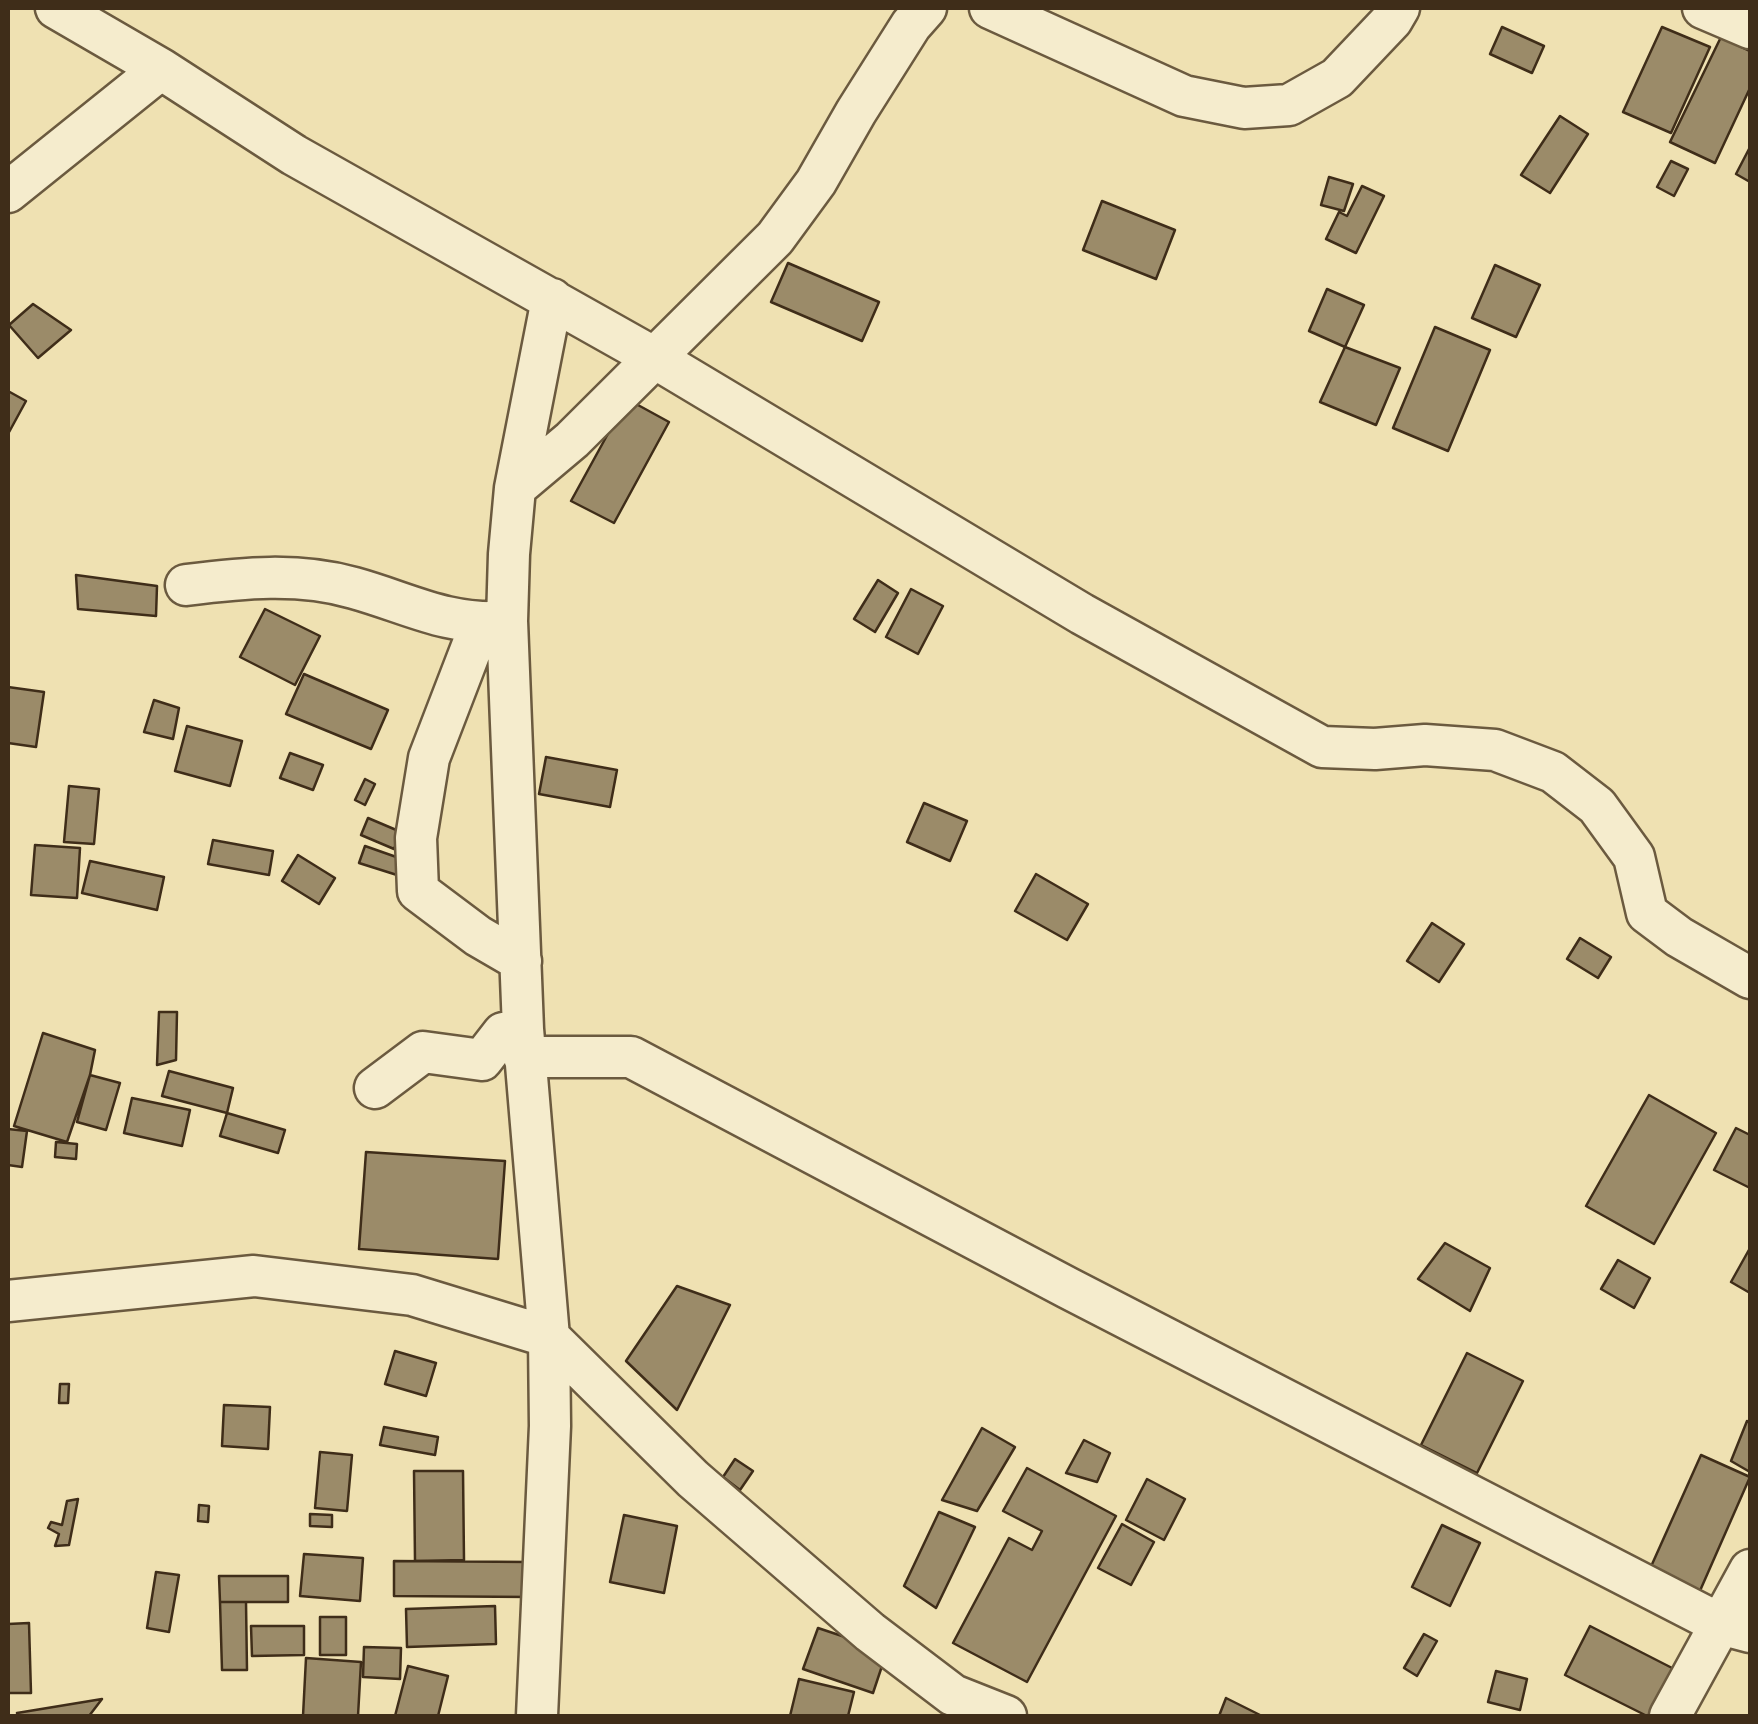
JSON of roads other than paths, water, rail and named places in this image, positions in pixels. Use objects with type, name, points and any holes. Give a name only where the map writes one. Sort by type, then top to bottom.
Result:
[{"type":"street","points":[[56,8],[161,69],[294,155],[653,357],[1082,614],[1322,747],[1375,749],[1425,744],[1495,750],[1553,772],[1597,806],[1634,857],[1647,913],[1678,937],[1750,978]]},
{"type":"street","points":[[515,488],[572,440],[775,238],[816,182],[911,25],[926,8]]},
{"type":"street","points":[[990,8],[1184,96],[1244,108],[1289,105],[1337,78],[1399,8]]},
{"type":"street","points":[[1703,8],[1750,28]]},
{"type":"street","points":[[8,192],[161,69]]},
{"type":"street","points":[[521,961],[478,936],[418,891],[416,838],[429,758],[494,622],[509,554],[515,488],[552,299]]},
{"type":"street","points":[[186,585],[240,578],[304,578],[354,588],[448,619],[494,622]]},
{"type":"street","points":[[494,622],[549,1338],[550,1426],[537,1716]]},
{"type":"street","points":[[375,1088],[423,1052],[482,1060],[503,1034],[524,1043],[631,1057],[1068,1288],[1735,1628]]},
{"type":"street","points":[[8,1301],[254,1276],[412,1295],[549,1338],[693,1479],[870,1632],[953,1695],[1006,1716]]},
{"type":"street","points":[[1670,1716],[1735,1628],[1750,1570]]}]
